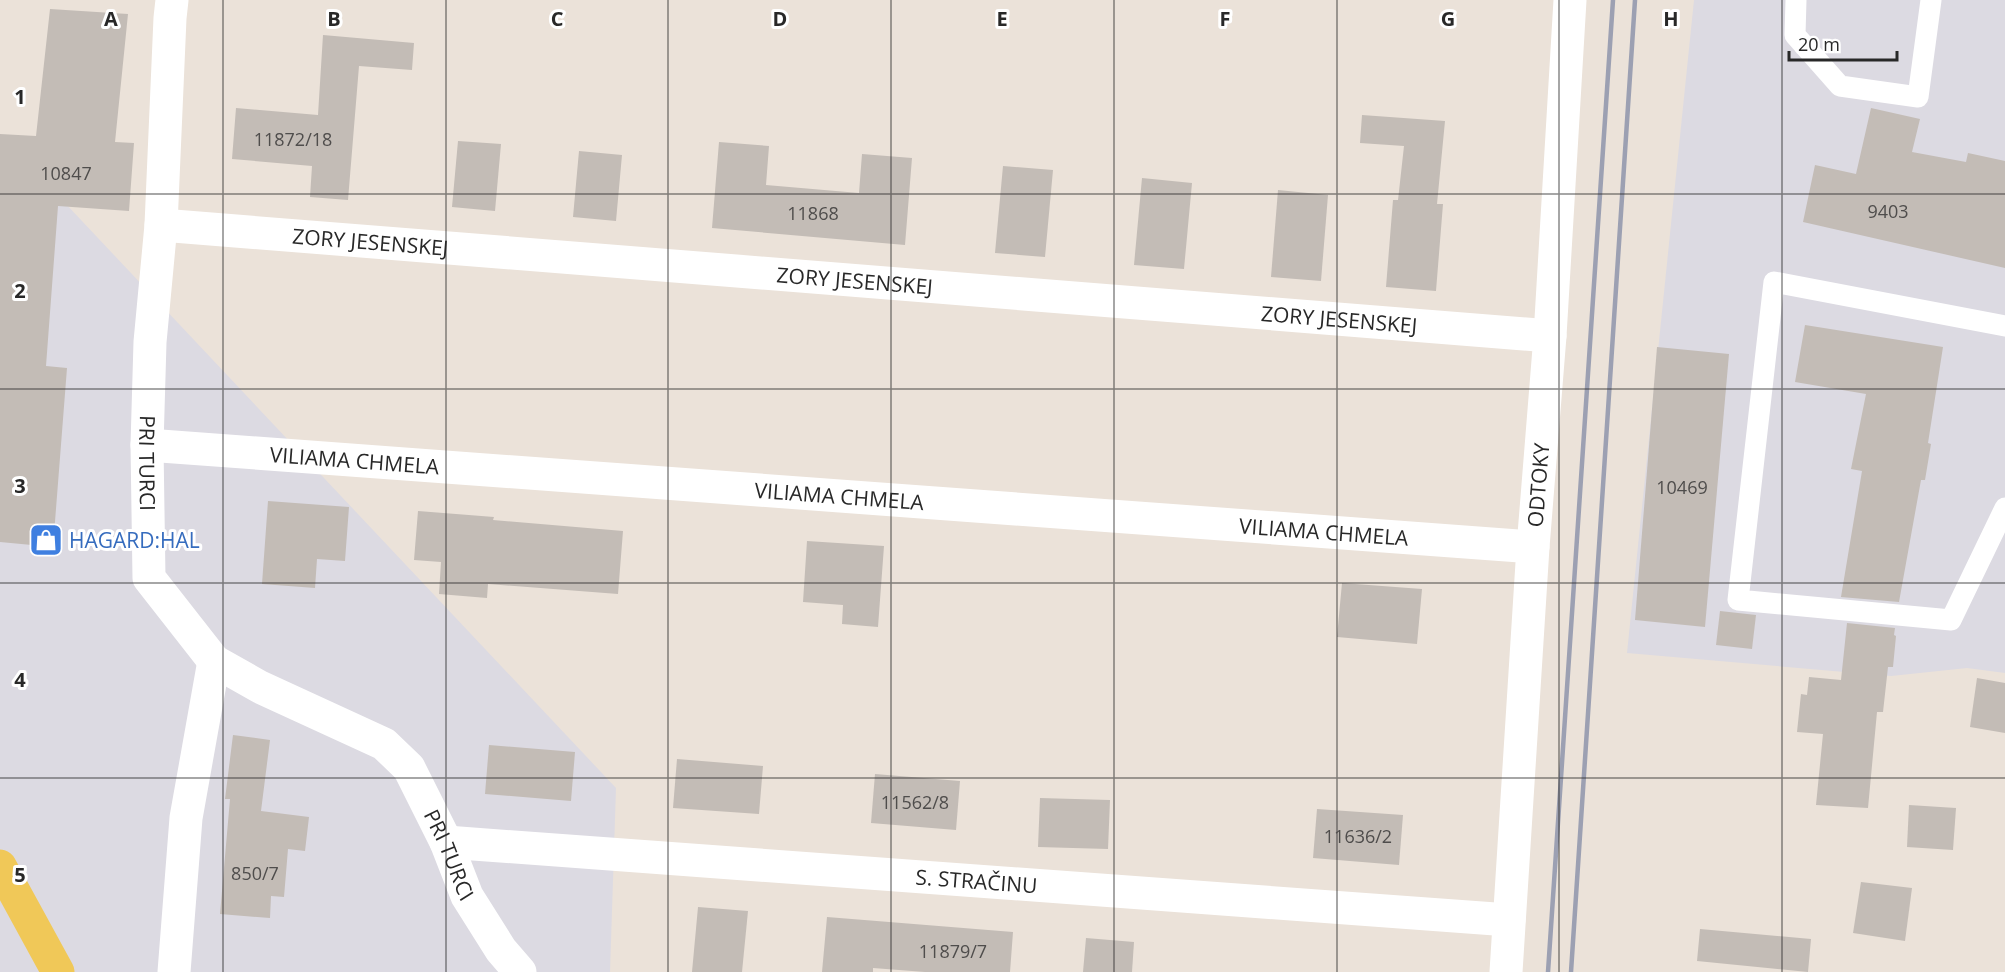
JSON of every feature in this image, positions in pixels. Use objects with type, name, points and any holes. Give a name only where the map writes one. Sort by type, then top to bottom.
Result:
[{"type":"main road","points":[[0,866],[58,972]]},
{"type":"street","name":"PRI TURCI","points":[[172,0],[161,225],[150,342],[147,445],[149,578],[214,662],[260,687],[384,744],[409,768],[446,842],[468,896],[501,950],[520,972]]},
{"type":"street","name":"ODTOKY","points":[[1506,972],[1533,547],[1550,336],[1570,0]]},
{"type":"street","name":"ZORY JESENSKEJ","points":[[161,225],[1550,336]]},
{"type":"street","name":"VILIAMA CHMELA","points":[[147,445],[1533,547]]},
{"type":"street","points":[[174,972],[186,818],[214,662]]},
{"type":"street","name":"S. STRAČINU","points":[[446,842],[1509,920]]},
{"type":"lane","points":[[1796,0],[1795,34],[1840,86],[1918,97],[1931,0]]},
{"type":"lane","points":[[2005,326],[1774,282],[1738,600],[1951,620],[2005,508]]},
{"type":"shaded area","points":[[1694,0],[2005,0],[2005,673],[1967,668],[1891,676],[1627,653]]},
{"type":"shaded area","points":[[0,134],[616,788],[610,972],[0,972]]},
{"type":"building","points":[[50,9],[128,14],[115,142],[134,143],[129,211],[58,206],[46,366],[67,368],[53,547],[0,542],[0,134],[36,136]]},
{"type":"building","points":[[323,35],[414,43],[412,70],[359,66],[348,200],[310,197],[312,166],[232,159],[236,108],[318,115]]},
{"type":"building","points":[[1871,108],[1920,119],[1912,152],[1966,162],[1968,153],[2005,161],[2005,268],[1803,222],[1815,165],[1856,174]]},
{"type":"building","points":[[1362,115],[1445,121],[1437,204],[1443,204],[1436,291],[1386,287],[1393,200],[1398,200],[1404,146],[1360,143]]},
{"type":"building","points":[[458,141],[501,144],[495,211],[452,207]]},
{"type":"building","points":[[719,142],[769,146],[766,185],[859,193],[862,154],[912,158],[905,245],[712,228]]},
{"type":"building","points":[[579,151],[622,155],[616,221],[573,217]]},
{"type":"building","points":[[1003,166],[1053,170],[1045,257],[995,253]]},
{"type":"building","points":[[1142,178],[1192,183],[1184,269],[1134,265]]},
{"type":"building","points":[[1278,190],[1328,195],[1321,281],[1271,277]]},
{"type":"building","points":[[1805,325],[1943,347],[1928,443],[1931,444],[1925,480],[1921,480],[1899,602],[1841,597],[1862,471],[1851,469],[1866,394],[1795,382]]},
{"type":"building","points":[[1657,347],[1729,354],[1705,627],[1635,620]]},
{"type":"building","points":[[268,501],[349,507],[345,561],[317,559],[315,588],[262,584]]},
{"type":"building","points":[[418,511],[623,531],[618,594],[488,584],[487,598],[439,594],[441,562],[414,560]]},
{"type":"building","points":[[807,541],[884,546],[878,627],[842,624],[843,605],[803,602]]},
{"type":"building","points":[[1342,583],[1422,589],[1417,644],[1337,637]]},
{"type":"building","points":[[1720,611],[1756,615],[1752,649],[1716,645]]},
{"type":"building","points":[[1847,623],[1895,628],[1894,635],[1896,636],[1893,667],[1888,667],[1883,712],[1877,712],[1868,808],[1816,805],[1823,734],[1797,732],[1801,694],[1807,695],[1809,677],[1841,680]]},
{"type":"building","points":[[1977,678],[2005,683],[2005,733],[1970,727]]},
{"type":"building","points":[[233,735],[270,740],[261,811],[309,817],[305,851],[288,849],[284,897],[271,896],[270,918],[220,914],[230,799],[225,799]]},
{"type":"building","points":[[489,745],[575,752],[571,801],[485,794]]},
{"type":"building","points":[[677,759],[763,766],[759,814],[673,808]]},
{"type":"building","points":[[875,774],[960,781],[956,830],[871,823]]},
{"type":"building","points":[[1040,798],[1110,800],[1108,849],[1038,847]]},
{"type":"building","points":[[1909,805],[1956,808],[1953,850],[1907,847]]},
{"type":"building","points":[[1317,809],[1403,815],[1399,865],[1313,858]]},
{"type":"building","points":[[1861,882],[1912,888],[1905,941],[1853,933]]},
{"type":"building","points":[[698,907],[748,911],[742,972],[692,972]]},
{"type":"building","points":[[827,917],[1013,932],[1010,972],[925,972],[873,968],[873,972],[822,972]]},
{"type":"building","points":[[1700,929],[1811,939],[1808,972],[1697,961]]},
{"type":"building","points":[[1086,938],[1134,942],[1132,972],[1083,972]]},
{"type":"railway","points":[[1548,972],[1613,0]]},
{"type":"railway","points":[[1571,972],[1635,0]]},
{"type":"place","name":"HAGARD:HAL","points":[[46,540]]}]
